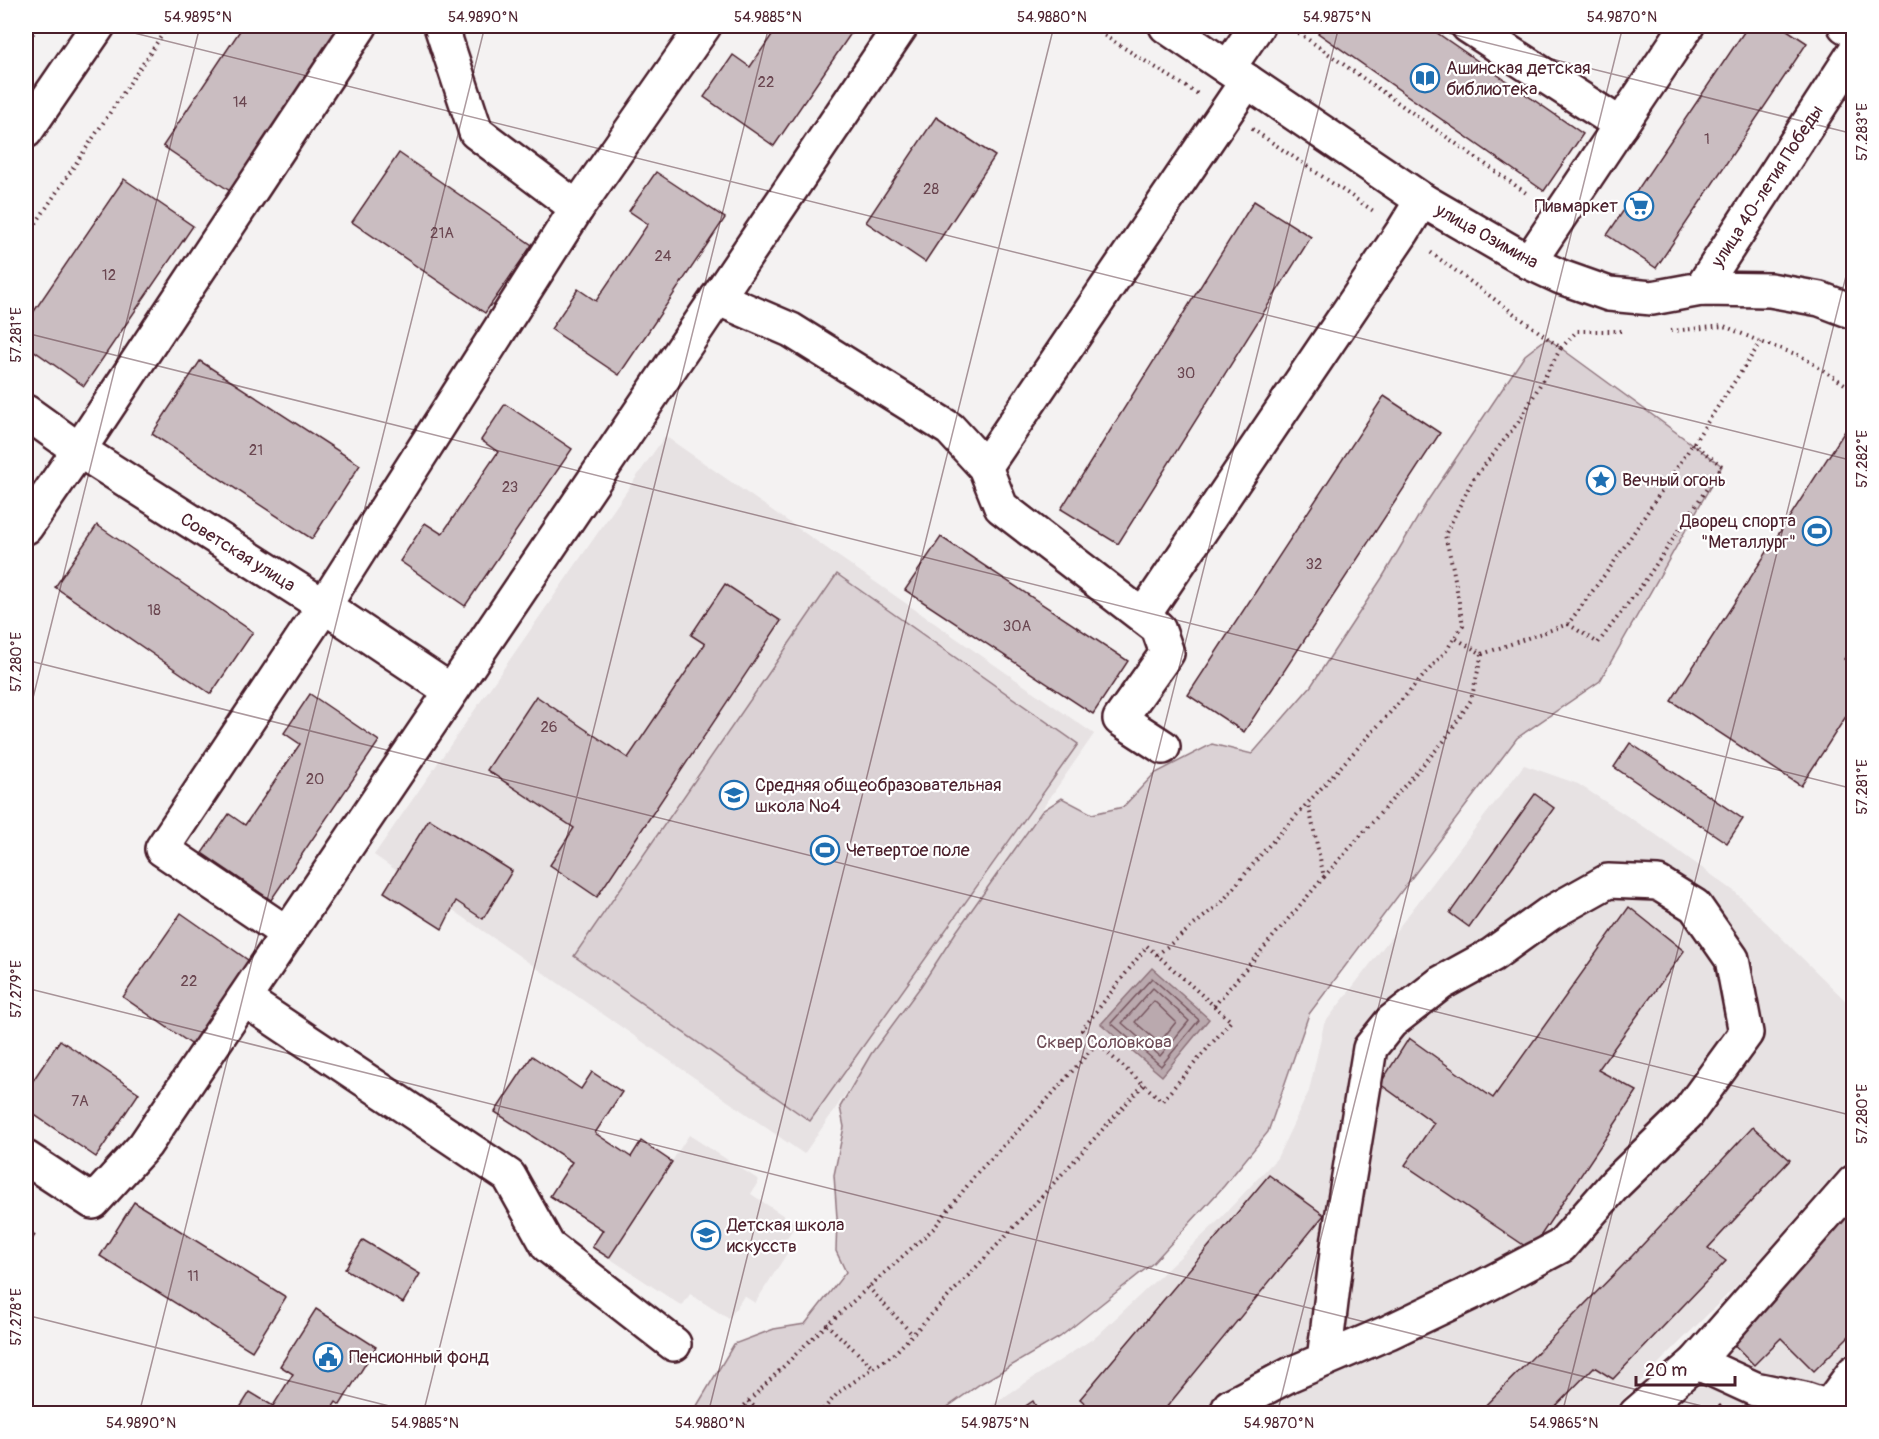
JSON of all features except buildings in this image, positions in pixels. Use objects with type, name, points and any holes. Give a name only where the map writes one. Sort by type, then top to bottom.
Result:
[{"type":"street","points":[[26,131],[98,26]]},
{"type":"street","points":[[26,527],[360,26]]},
{"type":"street","points":[[441,26],[476,132],[577,208]]},
{"type":"street","points":[[288,934],[162,849],[324,606],[577,208],[704,26]]},
{"type":"street","points":[[26,1158],[93,1202],[145,1145],[901,26]]},
{"type":"street","name":"улица Озимина","points":[[1166,26],[1422,200],[1529,262],[1561,277],[1609,294],[1652,298],[1701,289],[1770,290],[1820,299],[1854,312]]},
{"type":"street","points":[[985,467],[1226,112],[1237,74],[1257,26]]},
{"type":"street","points":[[1468,26],[1621,125]]},
{"type":"street","points":[[1529,262],[1688,26]]},
{"type":"street","points":[[1845,26],[1854,31]]},
{"type":"street","name":"улица 40-летия Победы","points":[[1701,289],[1854,53]]},
{"type":"street","points":[[1143,616],[1422,200]]},
{"type":"street","points":[[717,298],[791,330],[950,429],[985,467],[1001,507],[1158,628],[1167,653],[1120,719],[1163,747]]},
{"type":"street","name":"Советская улица","points":[[26,412],[79,450],[324,606],[451,692]]},
{"type":"street","points":[[1226,1413],[1230,1406],[1291,1374],[1345,1351],[1389,1332],[1561,1246],[1616,1183],[1687,1114],[1746,1033],[1732,959],[1695,906],[1658,883],[1608,881],[1550,914],[1492,956],[1441,983],[1391,1022],[1370,1048],[1339,1237],[1324,1360]]},
{"type":"street","points":[[244,999],[509,1176],[548,1245],[674,1344]]},
{"type":"street","points":[[1636,1413],[1696,1362],[1854,1182]]},
{"type":"street","points":[[1696,1362],[1755,1389],[1804,1399],[1828,1410],[1854,1372]]},
{"type":"path","points":[[26,44],[38,26]]},
{"type":"path","points":[[26,238],[168,26]]},
{"type":"path","points":[[1089,26],[1226,112],[1403,231],[1561,348]]},
{"type":"path","points":[[1288,26],[1529,195]]},
{"type":"path","points":[[1661,332],[1724,326],[1801,356],[1854,390]]},
{"type":"path","points":[[1157,955],[1222,902],[1446,651],[1462,625],[1453,568],[1444,535],[1472,481],[1520,420],[1561,348],[1577,331],[1630,332]]},
{"type":"path","points":[[1455,638],[1482,654],[1568,624],[1612,565],[1761,342]]},
{"type":"path","points":[[1568,624],[1598,643],[1645,581],[1722,466],[1692,443]]},
{"type":"path","points":[[1214,1006],[1324,876],[1403,790],[1444,741],[1471,700],[1482,654]]},
{"type":"path","points":[[1308,803],[1324,876]]},
{"type":"path","points":[[1147,946],[1214,1006],[1231,1021],[1162,1101],[1082,1030],[1147,946]]},
{"type":"path","points":[[736,1413],[826,1324],[934,1228],[978,1172],[1038,1110],[1096,1042]]},
{"type":"path","points":[[819,1413],[839,1392],[894,1353],[913,1335],[1144,1084]]},
{"type":"path","points":[[868,1287],[913,1335]]},
{"type":"path","points":[[826,1324],[874,1368]]},
{"type":"path","points":[[747,1401],[762,1413]]},
{"type":"shaded area","name":"Средняя общеобразовательная школа №4","points":[[665,436],[1094,734],[804,1154],[374,855]]},
{"type":"shaded area","points":[[1524,765],[1578,784],[1655,834],[1734,891],[1853,1008],[1853,1153],[1744,1278],[1609,1413],[978,1414],[1097,1336],[1217,1222],[1277,1158],[1309,1091],[1324,1024]]},
{"type":"shaded area","name":"Детская школа искусств","points":[[689,1135],[759,1180],[751,1194],[796,1224],[781,1247],[788,1252],[755,1303],[744,1296],[729,1319],[690,1294],[682,1306],[609,1258]]},
{"type":"shaded area","points":[[1853,1182],[1853,1413],[1655,1414]]},
{"type":"green space","name":"Сквер Соловкова","points":[[1547,338],[1722,466],[1600,681],[1517,738],[1309,1014],[1268,1132],[1224,1186],[1153,1263],[1060,1337],[980,1384],[939,1413],[692,1414],[734,1344],[774,1329],[805,1324],[846,1272],[836,1251],[837,1218],[834,1175],[844,1127],[840,1107],[871,1054],[1042,811],[1062,798],[1092,814],[1123,807],[1154,774],[1212,744],[1252,754],[1311,686],[1382,578],[1428,500],[1525,355]]},
{"type":"green space","name":"Четвертое поле","points":[[837,574],[1078,744],[810,1121],[574,956]]},
{"type":"water","points":[[1152,968],[1209,1019],[1162,1076],[1101,1024]]},
{"type":"place","name":"Ашинская детская библиотека","points":[[1425,78]]},
{"type":"place","name":"Пивмаркет","points":[[1639,206]]},
{"type":"place","name":"Вечный огонь","points":[[1601,480]]},
{"type":"place","name":"Дворец спорта \"Металлург\"","points":[[1817,531]]},
{"type":"place","name":"Средняя общеобразовательная школа №4","points":[[734,795]]},
{"type":"place","name":"Четвертое поле","points":[[825,850]]},
{"type":"place","name":"Детская школа искусств","points":[[706,1235]]},
{"type":"place","name":"Пенсионный фонд","points":[[328,1357]]}]
